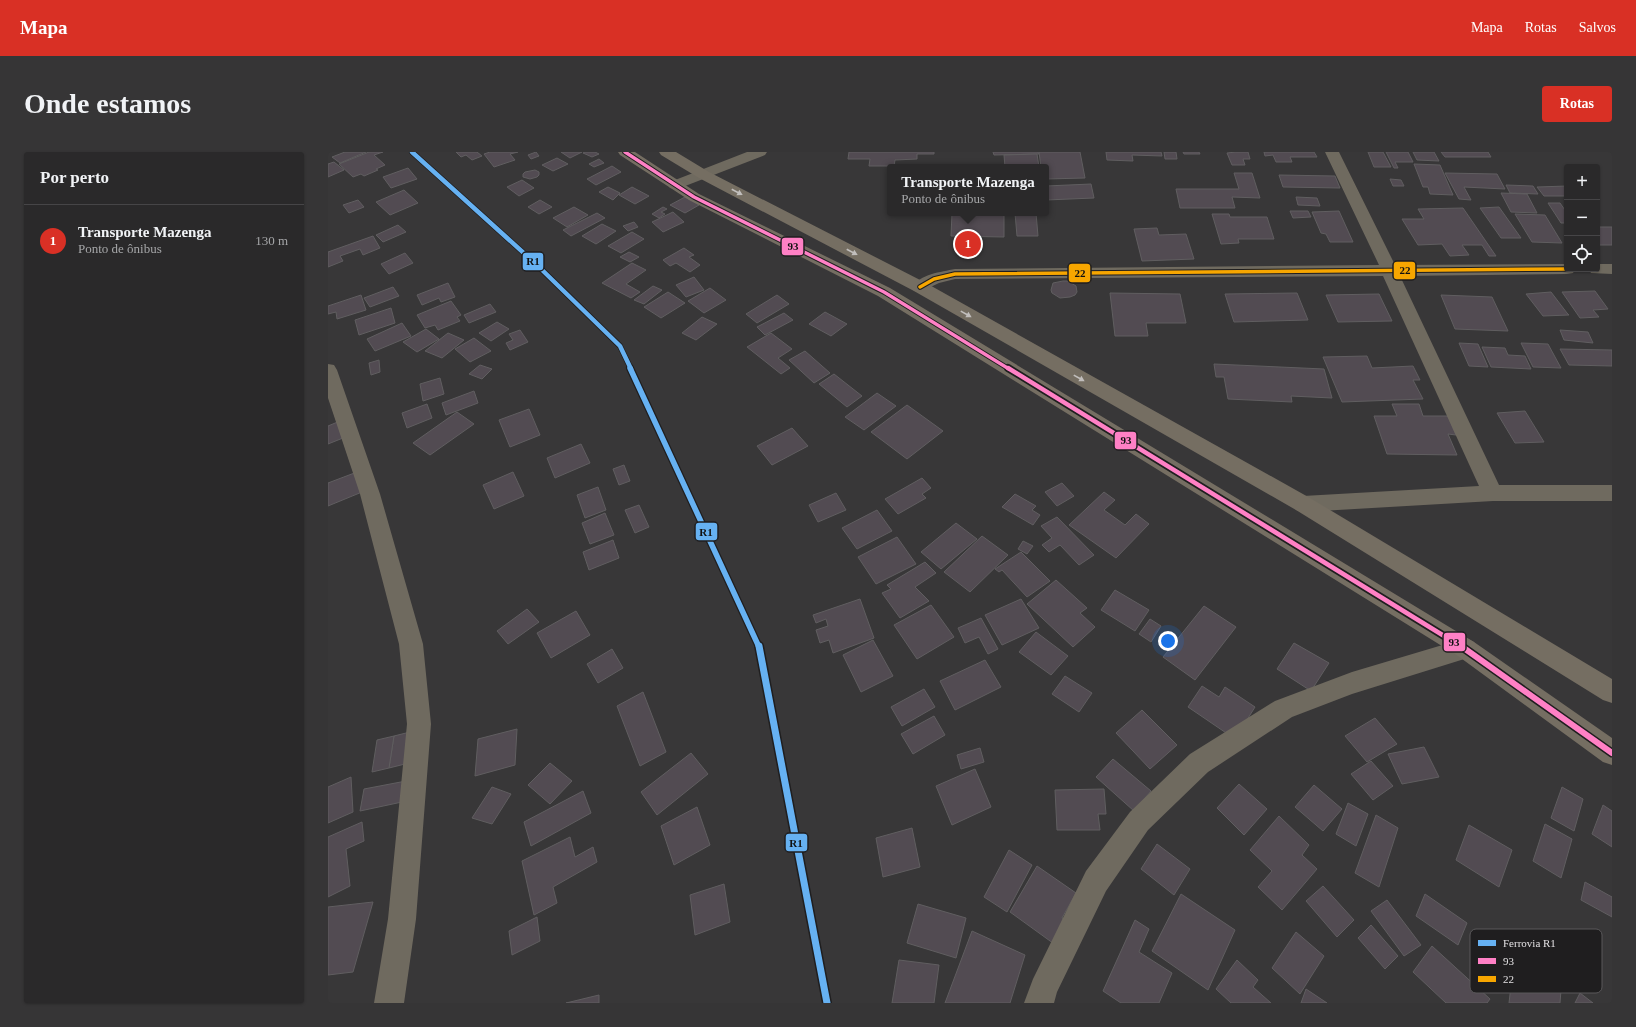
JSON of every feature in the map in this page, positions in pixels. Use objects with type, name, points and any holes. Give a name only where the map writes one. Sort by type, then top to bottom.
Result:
[{"type":"highway","points":[[624,152],[701,201],[884,292],[1466,649],[1612,752]]},
{"type":"highway","points":[[666,152],[704,175],[920,287],[1303,504],[1612,692]]},
{"type":"street","points":[[675,185],[760,152]]},
{"type":"street","points":[[1332,152],[1493,493]]},
{"type":"street","points":[[920,287],[934,279],[955,274],[1564,269]]},
{"type":"street","points":[[1600,269],[1612,269]]},
{"type":"street","points":[[328,370],[370,494],[411,644],[419,724],[402,919],[389,1003]]},
{"type":"street","points":[[1303,504],[1493,493],[1612,493]]},
{"type":"street","points":[[1039,1003],[1043,989],[1096,881],[1139,821],[1199,763],[1284,709],[1352,683],[1466,649]]},
{"type":"building","points":[[345,152],[366,152],[340,163],[332,157]]},
{"type":"building","points":[[369,152],[383,152],[374,155],[385,165],[364,176],[361,174],[353,177],[339,164]]},
{"type":"building","points":[[456,152],[477,152],[482,156],[472,160],[466,155],[461,157]]},
{"type":"building","points":[[490,152],[518,152],[510,154],[515,160],[494,167],[484,154]]},
{"type":"building","points":[[536,152],[539,156],[531,159],[528,155]]},
{"type":"building","points":[[561,152],[582,152],[570,158]]},
{"type":"building","points":[[595,152],[599,154],[592,157],[583,153]]},
{"type":"building","points":[[849,152],[934,152],[934,154],[917,154],[917,159],[895,160],[894,164],[887,164],[887,166],[869,166],[870,159],[848,159]]},
{"type":"building","points":[[993,152],[1038,152],[1039,154],[994,155]]},
{"type":"building","points":[[1039,152],[1080,152],[1085,178],[1049,179],[1049,164],[1041,164]]},
{"type":"building","points":[[1106,152],[1161,152],[1162,156],[1132,155],[1133,161],[1107,160]]},
{"type":"building","points":[[1164,152],[1176,152],[1177,159],[1165,159]]},
{"type":"building","points":[[1183,152],[1199,152],[1200,154],[1184,154]]},
{"type":"building","points":[[1248,152],[1250,159],[1243,159],[1245,165],[1232,165],[1227,153]]},
{"type":"building","points":[[1264,152],[1314,152],[1317,157],[1290,157],[1292,162],[1276,162],[1273,155],[1265,156]]},
{"type":"building","points":[[1368,152],[1383,152],[1391,167],[1374,167]]},
{"type":"building","points":[[1386,152],[1408,152],[1413,162],[1395,162],[1398,168],[1394,168]]},
{"type":"building","points":[[1413,152],[1434,152],[1439,161],[1417,160]]},
{"type":"building","points":[[1441,152],[1488,152],[1491,157],[1445,157]]},
{"type":"building","points":[[1037,154],[1039,164],[1005,164],[1004,155]]},
{"type":"building","points":[[557,158],[568,164],[553,171],[542,165]]},
{"type":"building","points":[[599,159],[604,163],[594,167],[589,164]]},
{"type":"building","points":[[334,162],[344,170],[328,177],[328,164]]},
{"type":"building","points":[[1414,164],[1440,165],[1453,195],[1430,194],[1428,187],[1423,187]]},
{"type":"building","points":[[612,166],[621,172],[596,185],[587,179]]},
{"type":"building","points":[[408,168],[417,179],[391,188],[383,177]]},
{"type":"building","points":[[535,170],[539,172],[537,177],[530,179],[523,177],[525,172]]},
{"type":"building","points":[[1234,173],[1252,173],[1260,198],[1232,197],[1235,208],[1180,208],[1176,189],[1239,189]]},
{"type":"building","points":[[1445,173],[1497,174],[1505,189],[1464,187],[1471,200],[1459,199]]},
{"type":"building","points":[[1279,175],[1335,176],[1340,188],[1283,187]]},
{"type":"building","points":[[1390,179],[1401,180],[1404,186],[1393,186]]},
{"type":"building","points":[[522,180],[534,188],[519,196],[507,187]]},
{"type":"building","points":[[1091,184],[1094,198],[1049,200],[1049,186]]},
{"type":"building","points":[[1506,185],[1533,186],[1538,194],[1510,193]]},
{"type":"building","points":[[1564,186],[1564,196],[1544,196],[1537,187]]},
{"type":"building","points":[[608,187],[620,193],[613,200],[599,192]]},
{"type":"building","points":[[632,187],[649,196],[635,204],[619,195]]},
{"type":"building","points":[[404,190],[418,203],[390,215],[376,202]]},
{"type":"building","points":[[1501,193],[1527,194],[1537,213],[1511,212]]},
{"type":"building","points":[[685,197],[699,205],[685,213],[670,205]]},
{"type":"building","points":[[1296,197],[1317,198],[1320,206],[1298,205]]},
{"type":"building","points":[[358,200],[364,207],[349,213],[343,205]]},
{"type":"building","points":[[540,200],[552,207],[539,214],[528,207]]},
{"type":"building","points":[[1548,203],[1560,203],[1564,209],[1564,223],[1561,223]]},
{"type":"building","points":[[574,207],[588,215],[567,227],[553,218]]},
{"type":"building","points":[[663,207],[667,209],[661,212],[665,214],[659,218],[652,214]]},
{"type":"building","points":[[1499,207],[1521,238],[1501,238],[1480,208]]},
{"type":"building","points":[[1463,208],[1496,256],[1489,256],[1482,245],[1462,245],[1469,255],[1450,256],[1442,244],[1418,245],[1402,219],[1424,219],[1418,209]]},
{"type":"building","points":[[1290,211],[1308,211],[1311,217],[1293,218]]},
{"type":"building","points":[[1339,211],[1353,242],[1330,242],[1326,234],[1321,233],[1312,212]]},
{"type":"building","points":[[673,212],[684,222],[663,232],[652,222]]},
{"type":"building","points":[[597,213],[605,218],[571,236],[563,230]]},
{"type":"building","points":[[1212,214],[1229,214],[1230,217],[1267,217],[1274,239],[1238,239],[1239,243],[1221,244]]},
{"type":"building","points":[[1515,214],[1545,215],[1562,243],[1532,242]]},
{"type":"building","points":[[952,216],[1004,216],[1004,237],[951,236]]},
{"type":"building","points":[[1015,216],[1036,216],[1038,236],[1017,236]]},
{"type":"building","points":[[634,222],[638,227],[628,231],[623,226]]},
{"type":"building","points":[[602,224],[616,231],[596,244],[582,236]]},
{"type":"building","points":[[398,225],[406,232],[383,242],[376,235]]},
{"type":"building","points":[[1600,227],[1612,227],[1612,245],[1600,245]]},
{"type":"building","points":[[1157,228],[1159,235],[1186,234],[1194,259],[1142,261],[1134,229]]},
{"type":"building","points":[[632,232],[644,239],[621,253],[608,246]]},
{"type":"building","points":[[373,236],[380,248],[363,255],[360,249],[340,256],[343,261],[328,267],[328,252]]},
{"type":"building","points":[[684,248],[694,255],[689,257],[700,265],[690,272],[676,263],[670,266],[663,260]]},
{"type":"building","points":[[629,252],[639,257],[630,262],[620,257]]},
{"type":"building","points":[[405,253],[413,263],[389,274],[381,264]]},
{"type":"building","points":[[632,263],[646,270],[626,284],[640,292],[631,298],[602,283]]},
{"type":"building","points":[[694,277],[704,290],[686,297],[676,285]]},
{"type":"building","points":[[1068,281],[1076,286],[1077,292],[1075,295],[1060,298],[1052,293],[1051,290],[1053,283]]},
{"type":"building","points":[[448,283],[455,297],[441,302],[439,298],[422,305],[417,295]]},
{"type":"building","points":[[653,286],[662,290],[644,304],[634,300]]},
{"type":"building","points":[[393,287],[399,296],[370,307],[364,298]]},
{"type":"building","points":[[710,288],[726,300],[704,313],[688,301]]},
{"type":"building","points":[[1595,291],[1608,309],[1593,310],[1599,317],[1580,318],[1562,292]]},
{"type":"building","points":[[668,292],[685,303],[661,318],[644,307]]},
{"type":"building","points":[[1551,292],[1569,315],[1543,316],[1526,294]]},
{"type":"building","points":[[1110,293],[1180,294],[1186,323],[1146,323],[1148,336],[1115,336]]},
{"type":"building","points":[[1297,293],[1308,320],[1234,322],[1225,294]]},
{"type":"building","points":[[1379,294],[1392,321],[1338,322],[1326,295]]},
{"type":"building","points":[[361,295],[366,310],[337,319],[336,312],[328,314],[328,306]]},
{"type":"building","points":[[777,295],[789,304],[757,323],[746,314]]},
{"type":"building","points":[[1441,295],[1492,297],[1508,331],[1455,329]]},
{"type":"building","points":[[451,301],[461,315],[457,317],[460,321],[438,330],[435,325],[425,328],[417,315]]},
{"type":"building","points":[[490,304],[496,312],[469,323],[464,315]]},
{"type":"building","points":[[391,308],[395,323],[359,335],[355,320]]},
{"type":"building","points":[[825,312],[847,324],[831,336],[809,324]]},
{"type":"building","points":[[784,313],[793,320],[765,335],[757,327]]},
{"type":"building","points":[[702,317],[717,324],[696,340],[682,333]]},
{"type":"building","points":[[497,322],[509,329],[491,341],[479,333]]},
{"type":"building","points":[[402,323],[411,336],[375,351],[367,339]]},
{"type":"building","points":[[426,329],[439,339],[417,352],[403,342]]},
{"type":"building","points":[[520,330],[528,342],[510,350],[506,343],[513,340],[509,334]]},
{"type":"building","points":[[1560,330],[1588,332],[1593,343],[1564,340]]},
{"type":"building","points":[[448,333],[464,340],[442,358],[425,351]]},
{"type":"building","points":[[771,333],[792,349],[778,358],[790,368],[781,374],[747,347]]},
{"type":"building","points":[[474,338],[491,351],[470,362],[455,349]]},
{"type":"building","points":[[1459,343],[1478,344],[1488,367],[1469,366]]},
{"type":"building","points":[[1521,343],[1548,344],[1561,368],[1533,367]]},
{"type":"building","points":[[1482,347],[1505,348],[1508,355],[1525,356],[1531,369],[1491,367]]},
{"type":"building","points":[[1560,349],[1612,350],[1612,366],[1569,365]]},
{"type":"building","points":[[805,351],[830,373],[814,383],[789,360]]},
{"type":"building","points":[[1367,356],[1372,368],[1413,366],[1420,380],[1413,380],[1423,399],[1342,402],[1323,357]]},
{"type":"building","points":[[379,360],[380,372],[371,375],[369,363]]},
{"type":"building","points":[[1214,364],[1324,369],[1332,398],[1291,396],[1292,402],[1228,399],[1224,377],[1216,377]]},
{"type":"building","points":[[480,365],[492,369],[482,379],[469,374]]},
{"type":"building","points":[[834,374],[862,396],[847,407],[819,384]]},
{"type":"building","points":[[440,378],[444,394],[423,401],[420,384]]},
{"type":"building","points":[[474,391],[478,403],[446,415],[442,403]]},
{"type":"building","points":[[877,393],[896,406],[864,430],[845,417]]},
{"type":"building","points":[[427,404],[432,418],[407,428],[402,413]]},
{"type":"building","points":[[1392,404],[1419,404],[1423,416],[1448,416],[1456,435],[1448,434],[1457,455],[1387,454],[1374,416],[1397,416]]},
{"type":"building","points":[[907,405],[943,431],[907,459],[871,432]]},
{"type":"building","points":[[529,409],[540,435],[510,447],[499,420]]},
{"type":"building","points":[[1525,411],[1544,442],[1515,443],[1497,413]]},
{"type":"building","points":[[457,412],[474,424],[430,455],[413,443]]},
{"type":"building","points":[[340,421],[348,436],[328,444],[328,426]]},
{"type":"building","points":[[792,428],[808,446],[772,465],[757,446]]},
{"type":"building","points":[[581,444],[590,463],[555,478],[547,458]]},
{"type":"building","points":[[624,465],[630,481],[619,485],[613,469]]},
{"type":"building","points":[[357,472],[362,492],[328,506],[328,483]]},
{"type":"building","points":[[513,472],[524,496],[494,509],[483,485]]},
{"type":"building","points":[[922,478],[931,488],[922,494],[926,498],[898,514],[885,499]]},
{"type":"building","points":[[1062,483],[1074,496],[1057,506],[1045,492]]},
{"type":"building","points":[[598,487],[606,510],[585,518],[577,495]]},
{"type":"building","points":[[1104,492],[1115,500],[1104,510],[1125,525],[1136,514],[1149,524],[1116,558],[1069,525]]},
{"type":"building","points":[[836,493],[846,510],[818,522],[809,505]]},
{"type":"building","points":[[1015,494],[1036,506],[1032,510],[1040,515],[1033,525],[1002,507]]},
{"type":"building","points":[[639,505],[649,527],[635,533],[625,510]]},
{"type":"building","points":[[877,510],[892,531],[857,549],[842,528]]},
{"type":"building","points":[[605,513],[614,535],[590,544],[582,523]]},
{"type":"building","points":[[1057,517],[1094,555],[1079,565],[1060,545],[1049,552],[1042,545],[1052,538],[1041,526]]},
{"type":"building","points":[[956,523],[977,539],[941,569],[921,552]]},
{"type":"building","points":[[982,536],[1008,555],[970,592],[944,572]]},
{"type":"building","points":[[897,537],[916,564],[876,584],[858,557]]},
{"type":"building","points":[[613,540],[619,558],[589,570],[583,552]]},
{"type":"building","points":[[1023,541],[1033,546],[1027,554],[1018,549]]},
{"type":"building","points":[[1021,552],[1050,581],[1027,597],[1002,570],[999,572],[995,569]]},
{"type":"building","points":[[925,562],[936,573],[915,587],[929,601],[900,618],[882,593],[891,589],[887,585]]},
{"type":"building","points":[[1056,580],[1087,608],[1080,613],[1095,627],[1073,647],[1027,604]]},
{"type":"building","points":[[1115,590],[1149,610],[1135,631],[1101,610]]},
{"type":"building","points":[[860,599],[874,638],[833,653],[829,640],[820,643],[816,630],[828,626],[826,619],[816,623],[813,615]]},
{"type":"building","points":[[1021,599],[1039,628],[1002,645],[985,615]]},
{"type":"building","points":[[931,605],[954,637],[917,659],[894,625]]},
{"type":"building","points":[[1204,606],[1236,627],[1195,680],[1163,657]]},
{"type":"building","points":[[527,609],[539,622],[508,644],[497,631]]},
{"type":"building","points":[[576,611],[590,635],[551,658],[537,633]]},
{"type":"building","points":[[981,618],[998,649],[988,654],[979,637],[965,643],[958,628]]},
{"type":"building","points":[[1150,619],[1161,626],[1151,642],[1139,634]]},
{"type":"building","points":[[1036,632],[1068,656],[1051,675],[1019,652]]},
{"type":"building","points":[[873,640],[893,676],[861,692],[843,655]]},
{"type":"building","points":[[1294,643],[1329,663],[1311,691],[1277,669]]},
{"type":"building","points":[[612,649],[623,668],[598,683],[587,664]]},
{"type":"building","points":[[985,660],[1001,687],[955,710],[940,681]]},
{"type":"building","points":[[1065,676],[1092,693],[1079,712],[1052,694]]},
{"type":"building","points":[[1202,686],[1219,697],[1225,687],[1255,707],[1235,739],[1188,707]]},
{"type":"building","points":[[924,689],[935,707],[902,726],[891,707]]},
{"type":"building","points":[[643,692],[666,752],[640,766],[617,706]]},
{"type":"building","points":[[1142,710],[1177,745],[1150,769],[1116,733]]},
{"type":"building","points":[[934,716],[945,735],[913,754],[901,734]]},
{"type":"building","points":[[1375,718],[1397,744],[1367,762],[1345,736]]},
{"type":"building","points":[[517,729],[515,765],[475,776],[478,739]]},
{"type":"building","points":[[418,730],[413,762],[389,768],[394,736]]},
{"type":"building","points":[[394,736],[389,768],[372,772],[377,740]]},
{"type":"building","points":[[1424,747],[1439,777],[1402,784],[1388,754]]},
{"type":"building","points":[[980,748],[984,762],[961,769],[957,755]]},
{"type":"building","points":[[691,753],[708,774],[657,815],[641,792]]},
{"type":"building","points":[[1113,759],[1151,791],[1134,811],[1096,777]]},
{"type":"building","points":[[1371,761],[1393,786],[1373,800],[1351,774]]},
{"type":"building","points":[[550,763],[572,781],[550,804],[528,785]]},
{"type":"building","points":[[975,769],[991,807],[952,825],[936,786]]},
{"type":"building","points":[[351,777],[353,812],[328,823],[328,787]]},
{"type":"building","points":[[406,781],[402,802],[360,811],[364,789]]},
{"type":"building","points":[[1239,784],[1267,809],[1244,835],[1217,808]]},
{"type":"building","points":[[1314,785],[1342,809],[1323,831],[1295,807]]},
{"type":"building","points":[[492,787],[511,794],[492,824],[472,818]]},
{"type":"building","points":[[1562,787],[1583,799],[1574,831],[1551,818]]},
{"type":"building","points":[[1104,789],[1106,814],[1098,814],[1100,830],[1057,830],[1055,790]]},
{"type":"building","points":[[583,791],[591,813],[531,846],[524,822]]},
{"type":"building","points":[[1348,803],[1368,814],[1356,846],[1336,834]]},
{"type":"building","points":[[1603,805],[1612,811],[1612,847],[1592,834]]},
{"type":"building","points":[[697,807],[710,845],[674,865],[661,826]]},
{"type":"building","points":[[1376,815],[1398,828],[1379,887],[1355,873]]},
{"type":"building","points":[[1279,816],[1309,845],[1302,855],[1317,869],[1282,910],[1258,887],[1272,871],[1250,850]]},
{"type":"building","points":[[362,822],[364,841],[346,849],[350,886],[328,897],[328,837]]},
{"type":"building","points":[[1545,824],[1572,839],[1561,878],[1533,861]]},
{"type":"building","points":[[1469,825],[1512,850],[1499,887],[1456,860]]},
{"type":"building","points":[[912,828],[920,867],[883,877],[876,838]]},
{"type":"building","points":[[570,837],[575,857],[593,847],[597,862],[553,887],[557,903],[534,915],[522,861]]},
{"type":"building","points":[[1157,844],[1190,869],[1174,895],[1141,869]]},
{"type":"building","points":[[1009,850],[1032,865],[1007,912],[984,897]]},
{"type":"building","points":[[1037,866],[1076,893],[1062,918],[1070,923],[1057,946],[1010,912]]},
{"type":"building","points":[[1585,882],[1612,897],[1612,917],[1581,900]]},
{"type":"building","points":[[724,884],[730,922],[695,935],[690,895]]},
{"type":"building","points":[[1323,886],[1354,920],[1337,937],[1306,901]]},
{"type":"building","points":[[1181,894],[1235,930],[1208,990],[1152,951]]},
{"type":"building","points":[[1425,894],[1467,923],[1458,945],[1416,916]]},
{"type":"building","points":[[1387,900],[1421,945],[1404,956],[1371,911]]},
{"type":"building","points":[[373,902],[353,972],[328,975],[328,907]]},
{"type":"building","points":[[918,904],[966,918],[956,958],[907,943]]},
{"type":"building","points":[[537,917],[540,941],[512,955],[509,931]]},
{"type":"building","points":[[1135,920],[1149,929],[1139,952],[1172,973],[1159,1003],[1121,1003],[1103,991]]},
{"type":"building","points":[[1371,925],[1398,956],[1385,969],[1358,938]]},
{"type":"building","points":[[972,931],[1025,955],[1010,1003],[945,1003]]},
{"type":"building","points":[[1296,932],[1324,956],[1300,994],[1272,968]]},
{"type":"building","points":[[1432,946],[1470,981],[1470,993],[1483,993],[1490,999],[1487,1003],[1446,1003],[1413,972]]},
{"type":"building","points":[[899,960],[939,965],[934,1003],[892,1003]]},
{"type":"building","points":[[1237,960],[1258,980],[1253,987],[1271,1003],[1231,1003],[1216,989]]},
{"type":"building","points":[[1306,989],[1327,1003],[1301,1003]]},
{"type":"building","points":[[1510,993],[1561,993],[1560,1003],[1509,1003]]},
{"type":"building","points":[[1580,993],[1593,1003],[1575,1003]]},
{"type":"building","points":[[599,995],[599,1003],[566,1003]]},
{"type":"rail line","name":"R1","points":[[412,152],[537,265],[620,346],[758,643],[827,1003]]},
{"type":"transit line","name":"93","points":[[625,152],[694,197],[884,292],[1466,649],[1612,753]]},
{"type":"transit line","name":"22","points":[[920,287],[934,279],[955,274],[1564,269]]},
{"type":"place","name":"Transporte Mazenga","points":[[968,244]]}]
